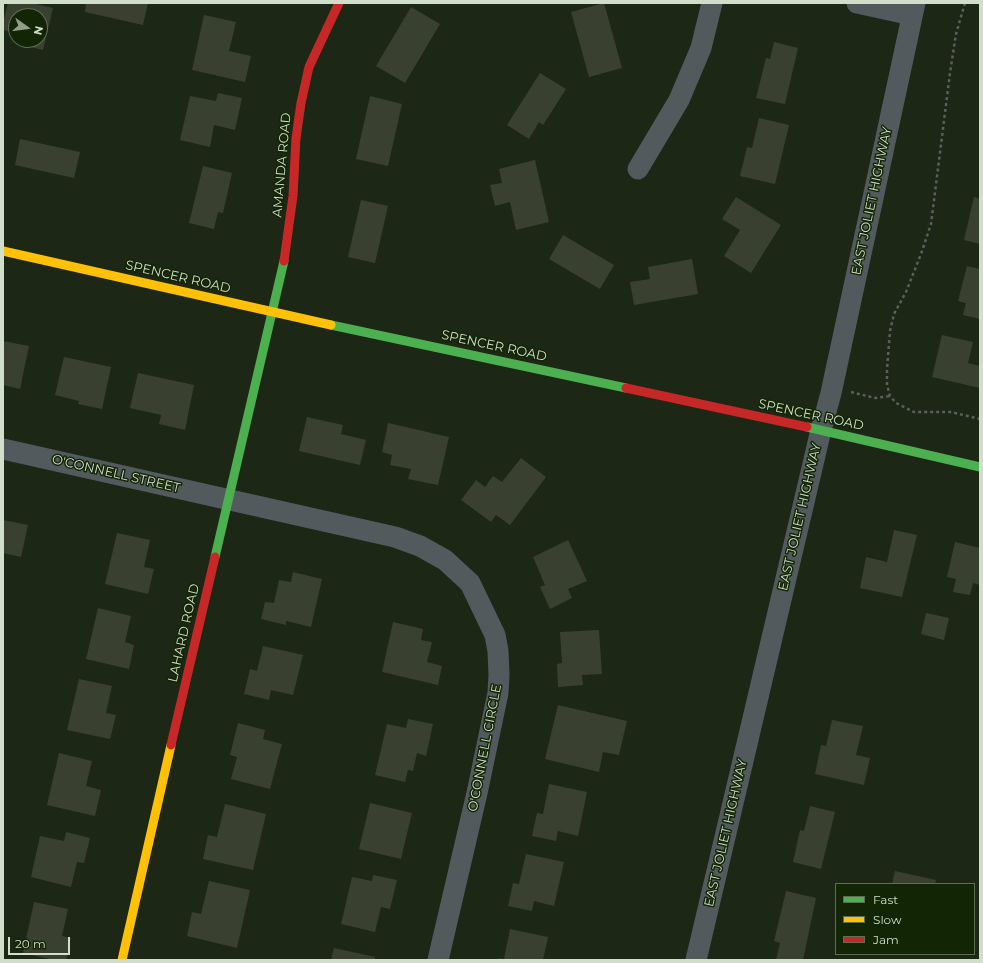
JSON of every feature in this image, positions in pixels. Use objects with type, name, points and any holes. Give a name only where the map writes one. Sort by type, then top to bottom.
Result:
[{"type":"street","name":"AMANDA ROAD","points":[[272,312],[283,267],[289,232],[293,196],[296,138],[301,103],[309,67],[339,3]]},
{"type":"street","points":[[638,169],[679,100],[701,48],[712,3]]},
{"type":"street","points":[[857,3],[913,9]]},
{"type":"street","name":"EAST JOLIET HIGHWAY","points":[[696,960],[831,393],[913,9]]},
{"type":"street","name":"SPENCER ROAD","points":[[3,251],[272,312],[821,430],[980,466]]},
{"type":"street","name":"LAHARD ROAD","points":[[122,960],[272,312]]},
{"type":"street","name":"O'CONNELL STREET","points":[[3,449],[228,499]]},
{"type":"street","name":"O'CONNELL CIRCLE","points":[[228,499],[395,537],[420,546],[445,560],[470,583],[495,635],[500,675],[498,693],[477,793],[438,960]]},
{"type":"path","points":[[966,3],[956,34],[931,224],[906,292],[894,314],[890,331],[887,369],[890,396],[896,403],[914,412],[952,412],[980,419]]},
{"type":"path","points":[[831,393],[850,392],[875,398],[890,396]]},
{"type":"building","points":[[8,3],[32,3],[53,8],[48,29],[48,8],[8,8],[8,31],[3,30],[3,23]]},
{"type":"building","points":[[86,3],[148,3],[143,25],[85,12]]},
{"type":"building","points":[[604,3],[622,68],[589,77],[571,12]]},
{"type":"building","points":[[411,7],[440,24],[405,83],[376,66]]},
{"type":"building","points":[[204,15],[236,22],[229,51],[251,56],[245,82],[192,70]]},
{"type":"building","points":[[774,42],[798,48],[785,104],[756,98],[766,58],[770,59]]},
{"type":"building","points":[[540,73],[566,89],[543,125],[539,122],[529,139],[507,125]]},
{"type":"building","points":[[218,93],[242,98],[235,130],[214,125],[210,147],[180,140],[190,96],[216,101]]},
{"type":"building","points":[[370,96],[402,104],[388,166],[356,159]]},
{"type":"building","points":[[759,118],[789,125],[775,184],[740,176],[747,147],[752,148]]},
{"type":"building","points":[[20,139],[80,152],[74,178],[15,165]]},
{"type":"building","points":[[535,160],[549,222],[516,230],[510,202],[495,206],[490,185],[502,183],[499,169]]},
{"type":"building","points":[[203,166],[232,173],[223,213],[218,212],[214,229],[189,223]]},
{"type":"building","points":[[736,197],[781,225],[751,273],[724,256],[740,230],[722,219]]},
{"type":"building","points":[[974,197],[980,199],[980,244],[964,240]]},
{"type":"building","points":[[361,200],[388,206],[375,263],[348,257]]},
{"type":"building","points":[[563,235],[614,265],[600,289],[549,259]]},
{"type":"building","points":[[692,259],[698,294],[634,305],[630,282],[650,279],[648,267]]},
{"type":"building","points":[[967,266],[980,269],[980,319],[963,315],[966,303],[958,301]]},
{"type":"building","points":[[942,335],[973,342],[968,363],[980,366],[980,388],[932,377]]},
{"type":"building","points":[[3,341],[29,346],[20,389],[3,385]]},
{"type":"building","points":[[64,357],[111,367],[102,409],[78,404],[79,401],[55,395]]},
{"type":"building","points":[[138,373],[194,385],[185,430],[159,424],[161,415],[130,408]]},
{"type":"building","points":[[307,417],[343,425],[341,434],[366,440],[360,465],[299,451]]},
{"type":"building","points":[[388,423],[449,437],[438,485],[408,479],[411,469],[390,465],[392,455],[382,452]]},
{"type":"building","points":[[521,458],[546,477],[510,525],[496,515],[491,522],[461,500],[476,480],[485,487],[493,476],[502,482]]},
{"type":"building","points":[[3,520],[28,525],[21,557],[3,553]]},
{"type":"building","points":[[894,530],[917,535],[902,597],[860,588],[866,557],[887,562]]},
{"type":"building","points":[[117,533],[150,540],[144,567],[154,569],[148,594],[105,584]]},
{"type":"building","points":[[568,540],[587,581],[568,589],[572,598],[550,609],[540,587],[545,585],[533,557]]},
{"type":"building","points":[[955,542],[980,548],[980,585],[973,583],[970,595],[953,592],[956,579],[947,577]]},
{"type":"building","points":[[293,572],[322,579],[311,627],[286,621],[286,625],[261,619],[265,602],[274,603],[279,580],[291,582]]},
{"type":"building","points":[[98,608],[131,616],[125,642],[134,645],[129,669],[86,659]]},
{"type":"building","points":[[926,613],[949,618],[944,640],[921,634]]},
{"type":"building","points":[[393,622],[423,629],[421,640],[432,642],[427,662],[442,666],[438,685],[382,672]]},
{"type":"building","points":[[599,630],[602,674],[582,675],[583,685],[558,687],[557,664],[562,663],[560,632]]},
{"type":"building","points":[[263,646],[303,655],[293,695],[271,690],[269,700],[244,694],[250,669],[257,671]]},
{"type":"building","points":[[79,679],[112,686],[106,713],[116,715],[110,739],[67,730]]},
{"type":"building","points":[[558,705],[627,721],[619,755],[603,752],[599,772],[545,759]]},
{"type":"building","points":[[408,719],[433,724],[426,756],[417,753],[413,771],[408,770],[405,782],[375,775],[387,724],[406,728]]},
{"type":"building","points":[[832,720],[863,726],[856,755],[870,758],[864,785],[815,774],[821,745],[826,746]]},
{"type":"building","points":[[238,723],[265,730],[263,739],[282,744],[270,789],[231,779],[237,757],[230,755]]},
{"type":"building","points":[[59,753],[92,761],[86,786],[101,790],[95,816],[47,805]]},
{"type":"building","points":[[549,784],[587,792],[578,836],[558,831],[556,841],[532,836],[537,813],[543,814]]},
{"type":"building","points":[[370,803],[412,813],[401,859],[359,849]]},
{"type":"building","points":[[225,804],[266,814],[253,870],[203,859],[208,835],[217,837]]},
{"type":"building","points":[[810,806],[835,812],[821,869],[793,862],[800,830],[804,831]]},
{"type":"building","points":[[66,832],[90,838],[84,863],[77,862],[71,887],[31,877],[40,836],[64,841]]},
{"type":"building","points":[[526,854],[564,862],[554,906],[534,901],[532,911],[508,906],[513,883],[519,884]]},
{"type":"building","points":[[895,871],[936,880],[935,883],[892,883]]},
{"type":"building","points":[[373,875],[397,880],[390,909],[381,907],[375,932],[341,924],[352,877],[372,881]]},
{"type":"building","points":[[209,881],[250,890],[237,948],[187,936],[192,912],[201,914]]},
{"type":"building","points":[[786,891],[816,898],[803,960],[776,960],[780,943],[774,941]]},
{"type":"building","points":[[34,902],[68,909],[62,936],[71,938],[66,960],[54,960],[23,953]]},
{"type":"building","points":[[510,929],[548,937],[543,960],[498,960],[498,958],[504,959]]},
{"type":"building","points":[[334,948],[375,957],[375,960],[331,960]]},
{"type":"traffic: fast","points":[[215,557],[284,261]]},
{"type":"traffic: fast","points":[[331,325],[626,388]]},
{"type":"traffic: fast","points":[[807,427],[980,467]]},
{"type":"traffic: slow","points":[[3,251],[331,325]]},
{"type":"traffic: slow","points":[[122,960],[171,745]]},
{"type":"traffic: jam","points":[[284,261],[293,196],[296,138],[301,103],[309,67],[339,3]]},
{"type":"traffic: jam","points":[[626,388],[807,427]]},
{"type":"traffic: jam","points":[[171,745],[215,557]]}]
